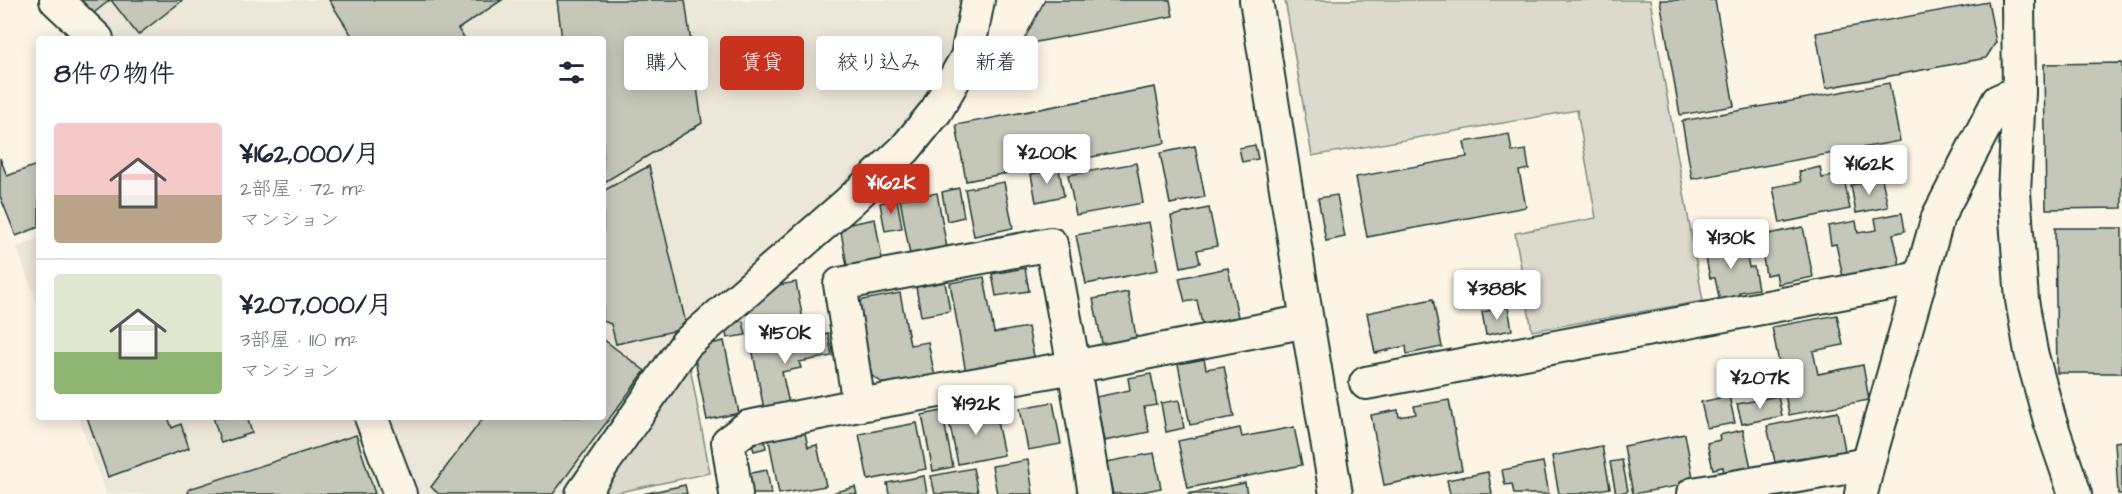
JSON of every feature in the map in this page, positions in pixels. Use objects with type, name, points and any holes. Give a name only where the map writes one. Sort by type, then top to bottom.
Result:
[{"type":"street","points":[[56,0],[94,36]]},
{"type":"street","points":[[582,494],[686,344],[905,149],[936,111],[967,57],[978,0]]},
{"type":"street","points":[[1256,0],[1306,321],[1336,494]]},
{"type":"street","points":[[2018,0],[2019,92],[2014,192],[2022,300],[2031,352],[2050,421],[2075,494]]},
{"type":"street","points":[[1861,494],[1938,217],[1998,101],[2019,92]]},
{"type":"street","points":[[859,405],[840,284],[1051,244],[1095,494]]},
{"type":"street","points":[[1366,383],[1920,278]]},
{"type":"street","points":[[736,494],[728,442],[748,427],[1074,367],[1306,321]]},
{"type":"street","points":[[372,420],[400,494]]},
{"type":"street","points":[[1693,494],[1868,464]]},
{"type":"shaded area","points":[[69,0],[964,0],[946,71],[942,77],[942,36],[816,36],[816,90],[934,90],[908,129],[787,238],[571,494],[408,494],[381,420],[606,420],[606,36],[108,36]]},
{"type":"shaded area","points":[[1285,0],[1650,0],[1703,301],[1532,331],[1515,233],[1596,218],[1577,110],[1312,156]]},
{"type":"shaded area","points":[[36,238],[36,301],[17,248]]},
{"type":"shaded area","points":[[688,356],[710,473],[610,494],[590,494]]},
{"type":"shaded area","points":[[79,420],[360,420],[391,494],[106,494]]},
{"type":"building","points":[[78,0],[110,0],[90,16]]},
{"type":"building","points":[[111,0],[183,0],[138,35]]},
{"type":"building","points":[[329,0],[502,0],[458,29],[463,36],[352,36]]},
{"type":"building","points":[[557,0],[685,0],[690,36],[624,36],[624,90],[697,90],[702,123],[606,181],[606,36],[562,36]]},
{"type":"building","points":[[1045,0],[1170,0],[1173,16],[1038,42],[1038,36],[1026,36]]},
{"type":"building","points":[[1660,0],[1715,0],[1734,106],[1680,115]]},
{"type":"building","points":[[1988,2],[1996,42],[1986,58],[1826,88],[1816,33]]},
{"type":"building","points":[[2122,63],[2122,208],[2046,209],[2044,64]]},
{"type":"building","points":[[1889,83],[1900,141],[1692,179],[1682,121]]},
{"type":"building","points":[[1155,87],[1165,143],[966,181],[956,125]]},
{"type":"building","points":[[1509,134],[1512,152],[1526,150],[1529,169],[1519,171],[1526,207],[1367,237],[1356,177],[1467,157],[1464,142]]},
{"type":"building","points":[[1255,145],[1258,159],[1242,162],[1239,148]]},
{"type":"building","points":[[1195,146],[1205,197],[1170,204],[1160,153]]},
{"type":"building","points":[[0,158],[7,176],[36,165],[36,228],[16,236],[0,196]]},
{"type":"building","points":[[1136,163],[1143,203],[1076,215],[1068,175]]},
{"type":"building","points":[[649,166],[687,328],[616,344],[611,324],[606,322],[606,189]]},
{"type":"building","points":[[1820,167],[1822,178],[1843,174],[1850,209],[1780,223],[1773,187],[1801,182],[1799,172]]},
{"type":"building","points":[[1059,169],[1064,196],[1036,202],[1031,174]]},
{"type":"building","points":[[1882,179],[1888,207],[1856,213],[1851,185]]},
{"type":"building","points":[[1004,182],[1013,228],[974,236],[965,189]]},
{"type":"building","points":[[959,188],[964,217],[947,221],[942,192]]},
{"type":"building","points":[[937,193],[947,248],[910,255],[900,199]]},
{"type":"building","points":[[1337,195],[1345,237],[1326,241],[1318,198]]},
{"type":"building","points":[[897,199],[902,228],[885,231],[880,203]]},
{"type":"building","points":[[1209,208],[1217,246],[1197,250],[1200,263],[1181,267],[1171,216]]},
{"type":"building","points":[[1902,213],[1905,231],[1893,234],[1900,265],[1843,277],[1836,244],[1831,245],[1828,226],[1856,221],[1858,233],[1877,230],[1875,218]]},
{"type":"building","points":[[875,219],[882,259],[847,266],[840,226]]},
{"type":"building","points":[[1149,222],[1158,270],[1086,284],[1076,235]]},
{"type":"building","points":[[1803,227],[1813,277],[1778,284],[1776,273],[1766,275],[1759,236]]},
{"type":"building","points":[[2055,228],[2122,228],[2122,373],[2057,373]]},
{"type":"building","points":[[1744,241],[1749,267],[1754,267],[1758,289],[1739,292],[1740,298],[1720,302],[1715,278],[1710,278],[1704,248]]},
{"type":"building","points":[[1025,268],[1029,291],[996,296],[992,274]]},
{"type":"building","points":[[1228,268],[1238,317],[1202,324],[1197,300],[1185,302],[1179,278]]},
{"type":"building","points":[[984,277],[994,333],[1028,327],[1035,361],[966,373],[950,283]]},
{"type":"building","points":[[796,282],[805,331],[753,341],[745,297],[773,291],[772,286]]},
{"type":"building","points":[[945,282],[950,311],[921,316],[916,287]]},
{"type":"building","points":[[1128,292],[1137,342],[1103,348],[1093,299]]},
{"type":"building","points":[[900,293],[910,345],[928,342],[935,377],[887,386],[871,375],[857,301]]},
{"type":"building","points":[[1433,299],[1442,347],[1407,354],[1406,346],[1375,353],[1367,313]]},
{"type":"building","points":[[1508,307],[1512,330],[1486,335],[1482,312]]},
{"type":"building","points":[[1837,315],[1843,345],[1813,351],[1818,374],[1863,365],[1869,400],[1789,415],[1772,327]]},
{"type":"building","points":[[743,321],[746,335],[727,338],[724,324]]},
{"type":"building","points":[[828,333],[832,356],[799,362],[801,368],[782,372],[789,404],[764,409],[752,348]]},
{"type":"building","points":[[606,341],[645,371],[553,494],[439,494],[431,487],[482,420],[606,420]]},
{"type":"building","points":[[724,341],[739,413],[707,420],[695,359],[711,344]]},
{"type":"building","points":[[1204,359],[1206,369],[1224,366],[1234,417],[1190,425],[1178,364]]},
{"type":"building","points":[[1151,374],[1157,405],[1144,407],[1149,432],[1104,441],[1096,397],[1130,390],[1128,378]]},
{"type":"building","points":[[1729,396],[1735,423],[1707,428],[1701,402]]},
{"type":"building","points":[[1778,396],[1782,416],[1742,424],[1737,404]]},
{"type":"building","points":[[1179,400],[1184,428],[1166,432],[1161,403]]},
{"type":"building","points":[[1449,400],[1462,470],[1384,485],[1371,415],[1398,410],[1399,417],[1416,414],[1414,406]]},
{"type":"building","points":[[1053,402],[1061,444],[1028,450],[1020,408]]},
{"type":"building","points":[[994,407],[1004,455],[958,464],[948,416]]},
{"type":"building","points":[[942,411],[953,467],[933,471],[922,415]]},
{"type":"building","points":[[1838,412],[1846,456],[1805,464],[1804,457],[1775,462],[1767,426]]},
{"type":"building","points":[[88,420],[169,420],[172,428],[181,424],[189,448],[108,477]]},
{"type":"building","points":[[214,420],[248,420],[252,433],[221,443]]},
{"type":"building","points":[[917,423],[926,469],[868,480],[859,434]]},
{"type":"building","points":[[1294,427],[1302,465],[1188,488],[1178,441],[1240,428],[1242,437]]},
{"type":"building","points":[[1743,430],[1751,468],[1724,473],[1723,467],[1713,469],[1707,443],[1720,440],[1719,435]]},
{"type":"building","points":[[805,433],[808,447],[817,445],[826,486],[779,494],[769,440]]},
{"type":"building","points":[[1685,434],[1694,483],[1633,494],[1624,446]]},
{"type":"building","points":[[356,435],[375,494],[188,494],[189,489]]},
{"type":"building","points":[[764,438],[766,448],[754,451],[751,441]]},
{"type":"building","points":[[2122,441],[2122,494],[2118,494],[2115,442]]},
{"type":"building","points":[[1602,446],[1610,488],[1578,494],[1559,494],[1552,456]]},
{"type":"building","points":[[1154,453],[1161,488],[1132,494],[1113,494],[1106,462]]},
{"type":"building","points":[[1028,460],[1033,494],[997,494],[992,466]]},
{"type":"building","points":[[1622,460],[1628,491],[1616,494],[1610,462]]},
{"type":"building","points":[[1543,462],[1549,494],[1514,494],[1512,484],[1505,485],[1502,470]]},
{"type":"building","points":[[973,468],[978,492],[935,494],[931,476]]},
{"type":"building","points":[[767,470],[771,494],[751,494],[747,474]]},
{"type":"building","points":[[1488,472],[1492,494],[1450,494],[1447,480]]},
{"type":"building","points":[[924,476],[927,494],[889,494],[887,483]]},
{"type":"building","points":[[1245,483],[1247,494],[1187,494]]},
{"type":"building","points":[[685,485],[687,494],[643,494]]},
{"type":"building","points":[[855,487],[857,494],[835,494],[835,492]]}]
